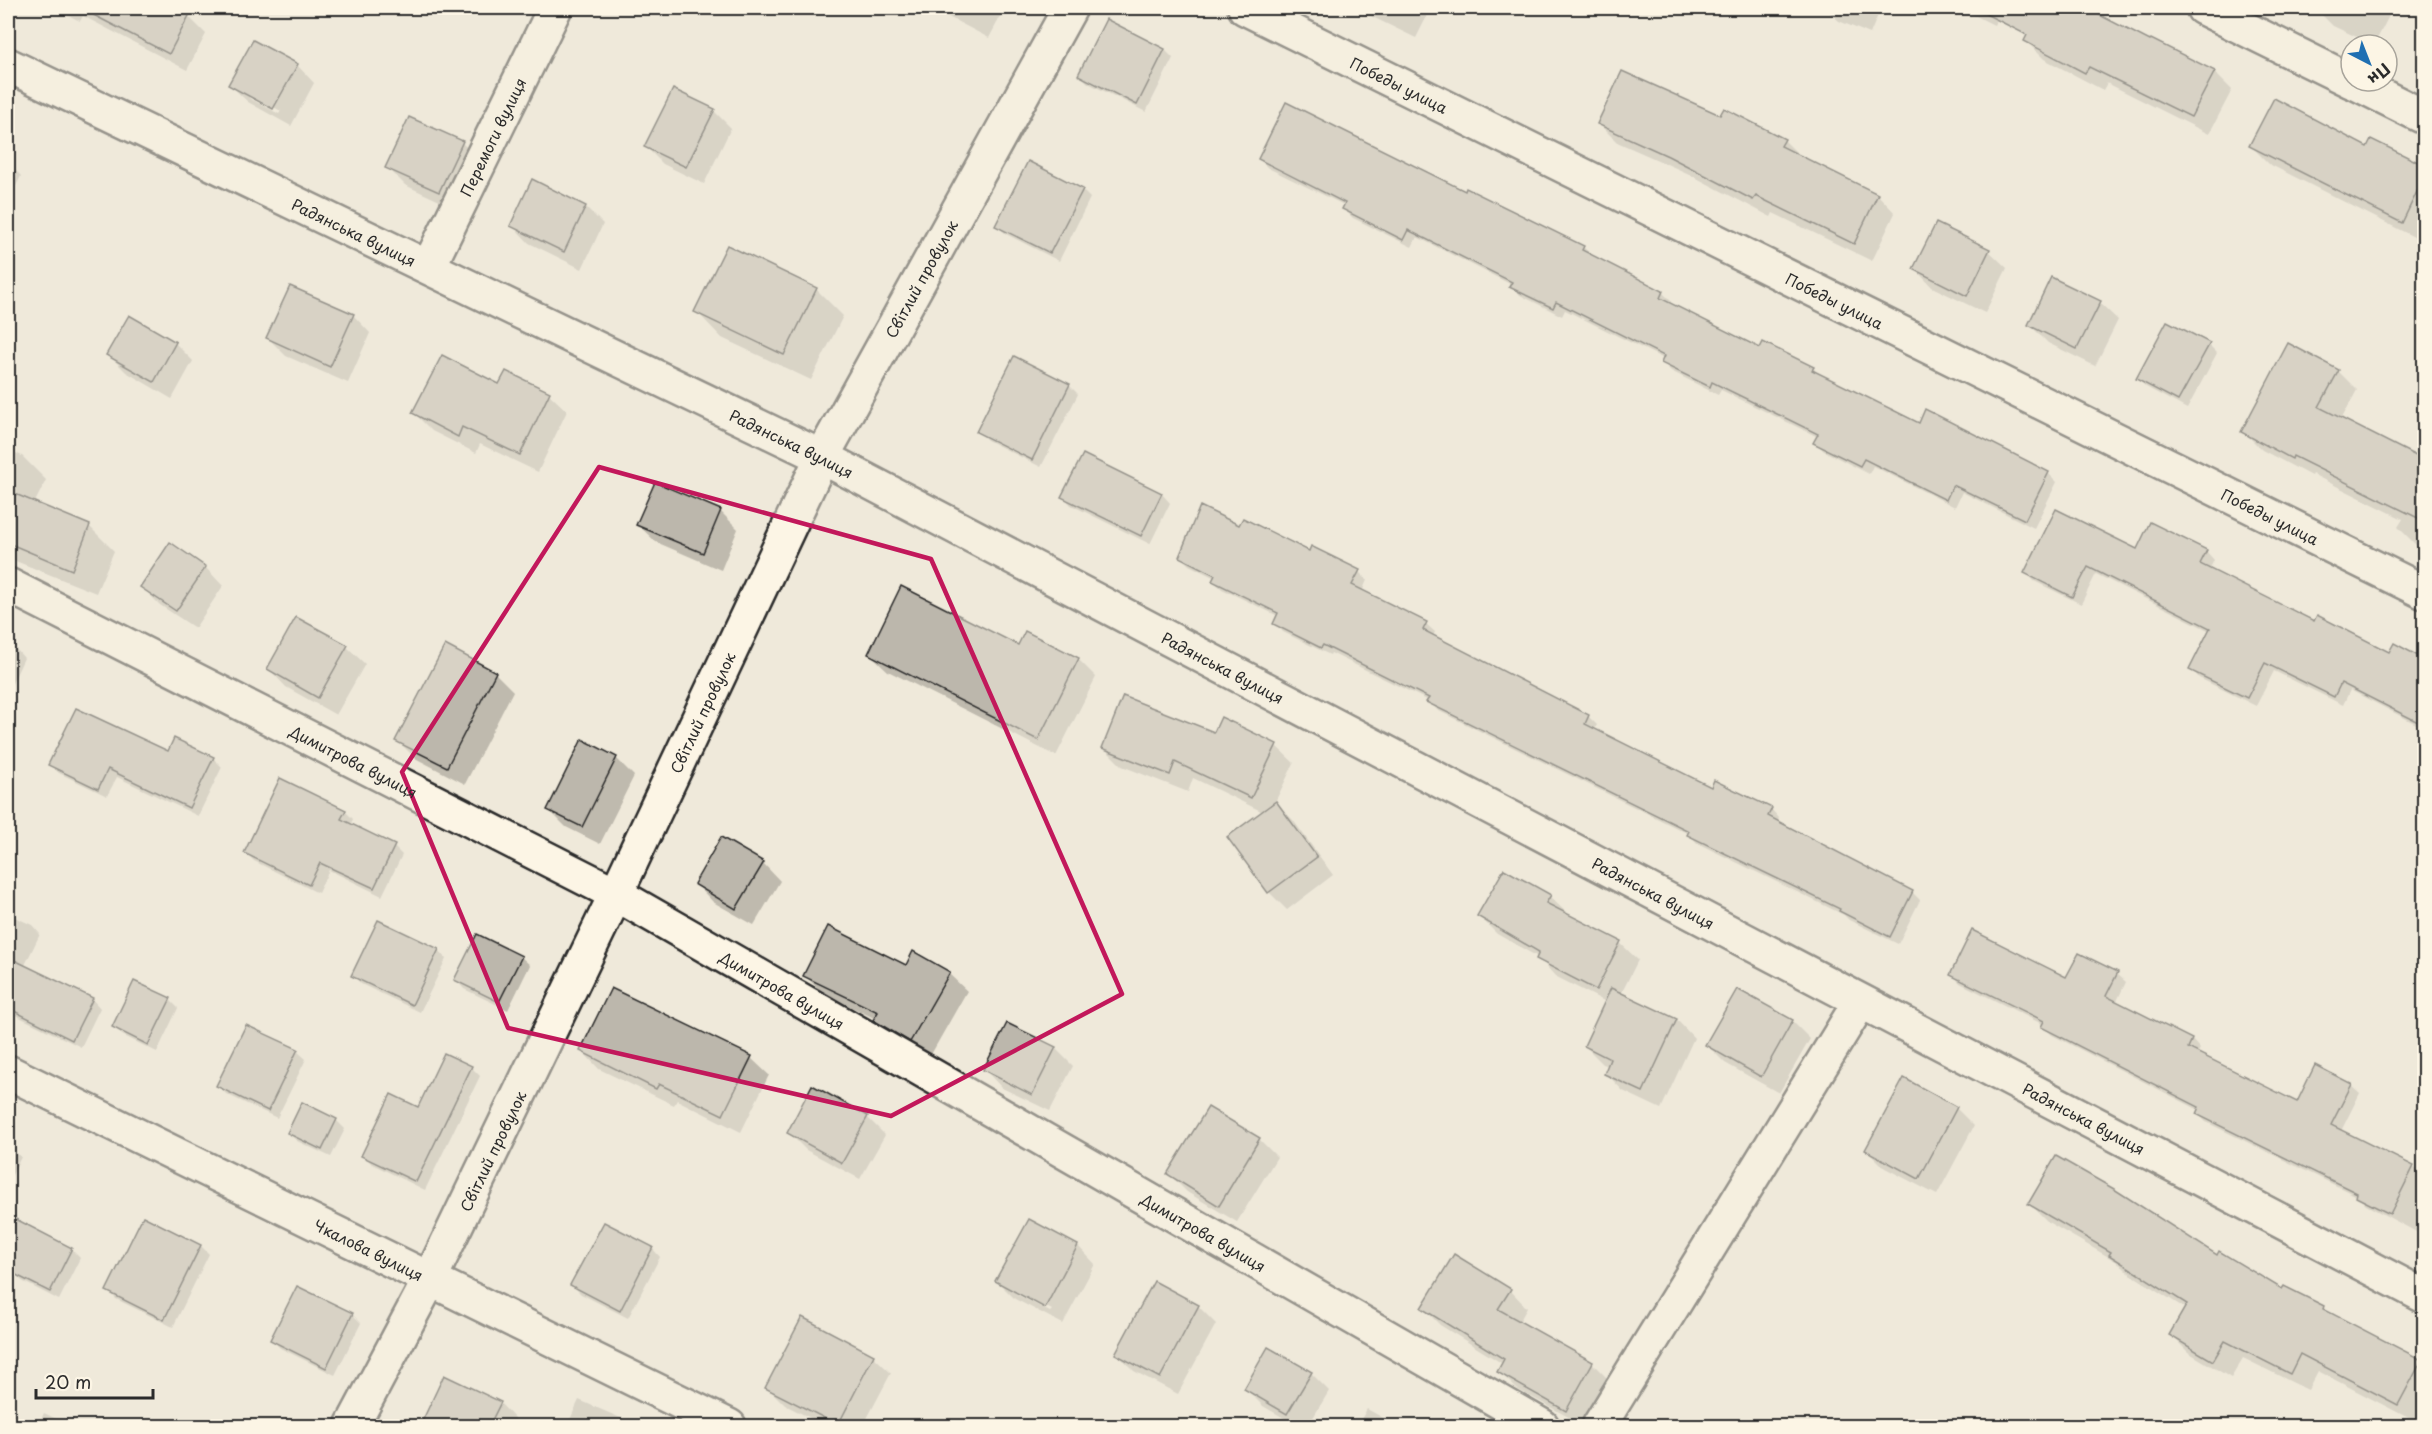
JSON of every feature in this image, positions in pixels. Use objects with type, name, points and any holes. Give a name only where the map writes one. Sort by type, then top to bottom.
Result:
[{"type":"street","name":"Перемоги вулиця","points":[[429,266],[555,8]]},
{"type":"street","name":"Світлий провулок","points":[[352,1426],[430,1279],[616,894],[822,457],[1070,8]]},
{"type":"street","name":"Победы улица","points":[[1245,8],[2424,592]]},
{"type":"street","points":[[2203,8],[2339,75]]},
{"type":"street","name":"Радянська вулиця","points":[[8,65],[822,457],[2424,1296]]},
{"type":"street","points":[[2375,93],[2424,117]]},
{"type":"street","name":"Димитрова вулиця","points":[[8,585],[616,894],[1542,1426]]},
{"type":"street","points":[[1599,1426],[1860,1002]]},
{"type":"street","name":"Чкалова вулиця","points":[[8,1072],[729,1426]]},
{"type":"highlighted area","points":[[599,467],[931,559],[1122,994],[891,1116],[508,1028],[402,772]]},
{"type":"building","points":[[80,8],[193,8],[169,54]]},
{"type":"building","points":[[1974,8],[2086,8],[2215,71],[2191,117],[2089,67],[2085,73],[2024,41],[2027,35]]},
{"type":"building","points":[[1106,19],[1165,49],[1137,105],[1078,75]]},
{"type":"building","points":[[253,40],[298,64],[273,109],[228,85]]},
{"type":"building","points":[[1622,71],[1720,115],[1724,108],[1785,139],[1781,146],[1878,194],[1854,244],[1756,196],[1753,200],[1668,156],[1597,124]]},
{"type":"building","points":[[673,89],[715,109],[686,167],[644,147]]},
{"type":"building","points":[[2274,98],[2367,147],[2371,139],[2424,165],[2424,177],[2402,223],[2249,146]]},
{"type":"building","points":[[1286,102],[1465,191],[1466,188],[1584,246],[1582,250],[1663,291],[1660,298],[1760,348],[1763,342],[1814,367],[1812,370],[1919,423],[1925,409],[2049,472],[2025,520],[1953,485],[1946,500],[1864,459],[1860,466],[1813,443],[1818,434],[1712,382],[1710,387],[1661,363],[1664,356],[1556,302],[1553,308],[1509,287],[1512,282],[1408,230],[1403,240],[1342,209],[1345,203],[1258,159]]},
{"type":"building","points":[[409,117],[463,141],[439,192],[385,168]]},
{"type":"building","points":[[1028,161],[1083,189],[1050,253],[995,226]]},
{"type":"building","points":[[532,179],[586,206],[564,252],[510,226]]},
{"type":"building","points":[[1936,223],[1990,249],[1967,296],[1913,269]]},
{"type":"building","points":[[727,245],[817,288],[784,355],[694,312]]},
{"type":"building","points":[[2051,277],[2101,301],[2077,349],[2028,325]]},
{"type":"building","points":[[290,286],[354,314],[330,367],[266,338]]},
{"type":"building","points":[[129,315],[176,342],[154,382],[106,355]]},
{"type":"building","points":[[2167,321],[2210,343],[2178,401],[2136,379]]},
{"type":"building","points":[[2288,343],[2339,370],[2319,407],[2424,460],[2424,521],[2293,456],[2292,459],[2241,432]]},
{"type":"building","points":[[442,355],[499,384],[506,371],[550,392],[520,455],[462,427],[458,437],[412,413]]},
{"type":"building","points":[[1014,356],[1070,384],[1032,460],[976,432]]},
{"type":"building","points":[[1083,454],[1162,493],[1141,536],[1061,497]]},
{"type":"building","points":[[655,482],[721,510],[703,553],[636,525]]},
{"type":"building","points":[[8,491],[90,525],[72,570],[8,543]]},
{"type":"building","points":[[1200,506],[1239,525],[1243,518],[1309,551],[1311,546],[1360,570],[1352,585],[1427,622],[1423,630],[1589,715],[1585,724],[1711,787],[1714,780],[1772,808],[1768,816],[1913,891],[1890,937],[1839,911],[1840,909],[1687,835],[1689,831],[1426,702],[1429,698],[1323,645],[1321,648],[1273,624],[1278,613],[1212,581],[1215,575],[1179,557]]},
{"type":"building","points":[[2056,509],[2137,549],[2150,522],[2207,550],[2200,564],[2314,621],[2317,615],[2389,652],[2394,643],[2424,659],[2424,725],[2341,683],[2334,697],[2265,663],[2247,698],[2189,670],[2210,628],[2088,567],[2072,597],[2024,573]]},
{"type":"building","points":[[170,542],[206,567],[176,611],[140,587]]},
{"type":"building","points":[[901,586],[1018,645],[1025,631],[1079,658],[1038,740],[868,654]]},
{"type":"building","points":[[296,617],[348,645],[318,698],[267,669]]},
{"type":"building","points":[[445,645],[496,672],[447,767],[395,741]]},
{"type":"building","points":[[1123,696],[1214,732],[1221,717],[1277,744],[1251,798],[1175,762],[1170,775],[1102,748]]},
{"type":"building","points":[[76,708],[168,751],[174,738],[214,757],[189,808],[108,769],[98,789],[48,765]]},
{"type":"building","points":[[582,739],[617,757],[582,827],[547,810]]},
{"type":"building","points":[[280,778],[346,810],[341,819],[395,845],[374,888],[320,863],[309,885],[244,853]]},
{"type":"building","points":[[1276,801],[1317,857],[1268,893],[1227,837]]},
{"type":"building","points":[[721,837],[764,862],[736,909],[694,884]]},
{"type":"building","points":[[1504,869],[1551,895],[1546,903],[1621,941],[1596,990],[1536,959],[1539,952],[1477,916]]},
{"type":"building","points":[[378,920],[439,949],[412,1005],[351,976]]},
{"type":"building","points":[[828,926],[906,965],[913,951],[950,972],[910,1042],[873,1020],[878,1012],[803,976]]},
{"type":"building","points":[[1972,930],[2066,977],[2079,953],[2118,972],[2106,996],[2192,1039],[2188,1048],[2297,1102],[2315,1065],[2352,1084],[2331,1125],[2414,1166],[2390,1214],[2356,1197],[2357,1193],[2196,1114],[2199,1107],[2041,1027],[2044,1021],[1950,975]]},
{"type":"building","points":[[477,934],[522,956],[499,1002],[454,980]]},
{"type":"building","points":[[8,957],[93,998],[72,1040],[8,1008]]},
{"type":"building","points":[[134,981],[171,998],[148,1045],[112,1027]]},
{"type":"building","points":[[611,988],[752,1056],[723,1115],[659,1084],[656,1089],[580,1051]]},
{"type":"building","points":[[1611,988],[1677,1019],[1643,1092],[1604,1074],[1610,1059],[1584,1046]]},
{"type":"building","points":[[1737,989],[1793,1020],[1761,1077],[1705,1045]]},
{"type":"building","points":[[1007,1023],[1056,1047],[1032,1095],[983,1070]]},
{"type":"building","points":[[246,1025],[298,1049],[268,1111],[216,1086]]},
{"type":"building","points":[[444,1053],[472,1066],[416,1182],[361,1156],[391,1094],[418,1107]]},
{"type":"building","points":[[1904,1078],[1957,1107],[1919,1179],[1865,1150]]},
{"type":"building","points":[[812,1085],[868,1116],[842,1163],[787,1133]]},
{"type":"building","points":[[302,1102],[337,1119],[322,1150],[287,1133]]},
{"type":"building","points":[[1208,1107],[1260,1138],[1219,1206],[1167,1174]]},
{"type":"building","points":[[2056,1156],[2114,1189],[2217,1255],[2219,1251],[2282,1289],[2284,1286],[2324,1306],[2323,1309],[2422,1360],[2398,1405],[2300,1354],[2290,1374],[2225,1341],[2213,1361],[2169,1335],[2187,1304],[2109,1255],[2111,1252],[2028,1204]]},
{"type":"building","points":[[8,1215],[72,1248],[50,1292],[8,1271]]},
{"type":"building","points":[[143,1216],[201,1245],[164,1320],[106,1291]]},
{"type":"building","points":[[1029,1219],[1078,1245],[1045,1308],[995,1281]]},
{"type":"building","points":[[604,1222],[653,1247],[620,1311],[570,1285]]},
{"type":"building","points":[[1454,1254],[1511,1289],[1498,1309],[1593,1362],[1566,1411],[1497,1372],[1504,1359],[1421,1308]]},
{"type":"building","points":[[1154,1281],[1199,1305],[1160,1378],[1115,1354]]},
{"type":"building","points":[[297,1286],[353,1313],[326,1368],[270,1340]]},
{"type":"building","points":[[802,1317],[874,1355],[838,1425],[765,1388]]},
{"type":"building","points":[[1268,1347],[1312,1372],[1287,1414],[1244,1389]]},
{"type":"building","points":[[444,1375],[501,1402],[489,1426],[420,1426]]}]
